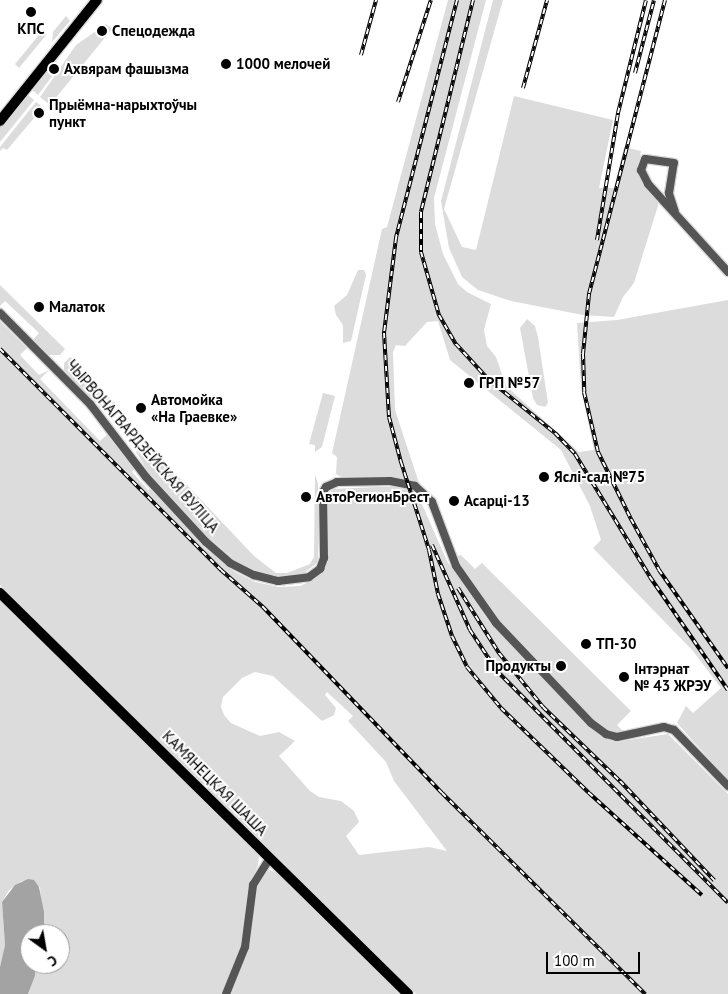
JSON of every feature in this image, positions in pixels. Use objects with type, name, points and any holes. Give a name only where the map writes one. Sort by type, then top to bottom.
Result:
[{"type":"main road","points":[[0,113],[91,0]]},
{"type":"main road","points":[[0,121],[97,0]]},
{"type":"main road","name":"КАМЯНЕЦКАЯ ШАША","points":[[0,593],[408,994]]},
{"type":"street","points":[[675,212],[669,193],[674,163],[645,159],[641,170],[645,179],[728,272]]},
{"type":"street","name":"ЧЫРВОНАГВАРДЗЕЙСКАЯ ВУЛІЦА","points":[[0,313],[90,404],[146,477],[206,542],[230,563],[272,580],[294,581],[309,577],[320,569],[324,558],[323,492],[326,487],[337,482],[390,481],[415,486],[432,502],[456,566],[496,624],[591,723],[606,734],[618,737],[664,727],[674,730],[728,786]]},
{"type":"street","points":[[226,994],[244,954],[253,885],[270,858]]},
{"type":"shaded area","points":[[448,0],[486,0],[434,198],[435,224],[443,254],[458,284],[467,292],[491,304],[484,330],[487,346],[496,357],[506,386],[579,452],[594,450],[581,388],[577,323],[617,320],[728,300],[728,780],[677,723],[686,706],[693,713],[721,688],[693,651],[593,548],[601,540],[590,506],[561,450],[450,360],[438,321],[427,322],[405,346],[396,345],[393,352],[395,410],[419,483],[409,479],[341,477],[336,474],[337,457],[332,453],[382,229],[387,227]]},
{"type":"shaded area","points":[[493,0],[503,0],[444,209],[462,247],[476,250],[514,96],[613,120],[599,188],[614,188],[624,147],[641,151],[638,174],[645,186],[661,196],[634,283],[623,297],[614,317],[583,315],[511,301],[478,290],[462,277],[449,248],[441,201]]},
{"type":"shaded area","points":[[66,16],[70,21],[52,42],[53,32]]},
{"type":"shaded area","points":[[106,24],[112,29],[50,105],[40,97],[76,45]]},
{"type":"shaded area","points":[[43,30],[47,34],[19,68],[15,64]]},
{"type":"shaded area","points":[[54,61],[54,74],[38,95],[31,89]]},
{"type":"shaded area","points":[[27,94],[34,100],[0,142],[0,127]]},
{"type":"shaded area","points":[[36,102],[41,106],[34,118],[7,150],[3,148],[0,151],[0,147]]},
{"type":"shaded area","points":[[358,270],[364,270],[366,275],[351,341],[343,343],[343,325],[336,315],[334,306],[347,295]]},
{"type":"shaded area","points":[[0,285],[65,349],[60,355],[49,355],[33,340],[39,333],[5,301],[0,306]]},
{"type":"shaded area","points":[[527,319],[535,326],[538,337],[548,403],[545,407],[537,405],[533,398],[520,328]]},
{"type":"shaded area","points":[[0,321],[27,348],[20,355],[39,375],[49,370],[40,379],[100,441],[109,433],[134,469],[132,472],[148,490],[150,489],[207,550],[235,572],[255,582],[279,587],[300,586],[315,579],[325,569],[329,557],[327,497],[333,489],[398,486],[417,493],[447,561],[488,621],[588,726],[603,738],[615,742],[668,734],[728,794],[728,994],[416,994],[0,585]],"holes":[[[255,672],[273,676],[322,721],[334,715],[336,708],[325,695],[327,692],[353,716],[348,721],[386,762],[394,781],[447,851],[429,847],[359,855],[346,836],[359,822],[354,811],[341,801],[319,797],[310,791],[279,756],[295,741],[279,732],[260,736],[231,723],[224,715],[221,707],[223,697],[242,678]]]},
{"type":"shaded area","points":[[70,357],[81,366],[79,369],[88,381],[91,380],[118,405],[113,411],[99,408],[64,370],[64,363]]},
{"type":"shaded area","points":[[323,393],[335,396],[322,447],[315,452],[315,445],[309,444]]},
{"type":"shaded area","points":[[143,445],[186,484],[254,556],[276,573],[287,573],[310,564],[314,557],[315,475],[318,483],[318,562],[303,574],[285,577],[259,572],[235,560],[206,535],[149,473],[136,452]]},
{"type":"shaded area","points":[[461,555],[475,569],[482,563],[631,711],[617,725],[625,733],[612,732],[595,721],[509,633],[467,576],[457,556]]},
{"type":"shaded area","points":[[0,600],[259,856],[258,865],[248,889],[240,952],[221,994],[28,994],[35,974],[70,974],[70,924],[43,924],[40,887],[22,881],[9,890],[2,902],[5,945],[0,967]]},
{"type":"shaded area","points":[[270,870],[277,873],[402,994],[231,994],[248,950],[258,884],[265,872]]},
{"type":"shaded area","points":[[28,879],[34,880],[39,887],[44,912],[44,924],[20,924],[20,974],[35,974],[28,994],[0,994],[0,967],[5,945],[2,902],[15,885]]},
{"type":"railway","points":[[361,55],[376,0]]},
{"type":"railway","points":[[398,102],[431,0]]},
{"type":"railway","points":[[457,0],[396,238],[384,333],[389,417],[401,462],[429,550],[438,594],[452,636],[467,667],[501,708],[589,793],[702,895]]},
{"type":"railway","points":[[473,0],[421,212],[421,252],[439,315],[456,344],[488,379],[555,433],[575,454],[650,577],[728,690]]},
{"type":"railway","points":[[523,88],[547,0]]},
{"type":"railway","points":[[597,240],[618,113],[646,0]]},
{"type":"railway","points":[[635,73],[654,0]]},
{"type":"railway","points":[[665,0],[589,294],[583,354],[584,392],[598,452],[631,519],[659,570],[728,668]]},
{"type":"railway","points":[[0,349],[221,570],[263,607],[442,793],[645,994]]},
{"type":"railway","points":[[432,545],[470,630],[497,671],[728,903]]},
{"type":"railway","points":[[458,588],[499,653],[543,707],[620,781],[714,880]]},
{"type":"place","name":"КПС","points":[[31,12]]},
{"type":"place","name":"Спецодежда","points":[[102,31]]},
{"type":"place","name":"1000 мелочей","points":[[226,64]]},
{"type":"place","name":"Ахвярам фашызма","points":[[54,69]]},
{"type":"place","name":"Прыёмна-нарыхтоўчы пункт","points":[[39,113]]},
{"type":"place","name":"Малаток","points":[[39,307]]},
{"type":"place","name":"ГРП №57","points":[[469,383]]},
{"type":"place","name":"Автомойка «На Граевке»","points":[[141,408]]},
{"type":"place","name":"Яслі-сад №75","points":[[544,477]]},
{"type":"place","name":"АвтоРегионБрест","points":[[306,497]]},
{"type":"place","name":"Асарці-13","points":[[454,501]]},
{"type":"place","name":"ТП-30","points":[[586,644]]},
{"type":"place","name":"Продукты","points":[[561,666]]},
{"type":"place","name":"Інтэрнат № 43 ЖРЭУ","points":[[624,677]]}]
